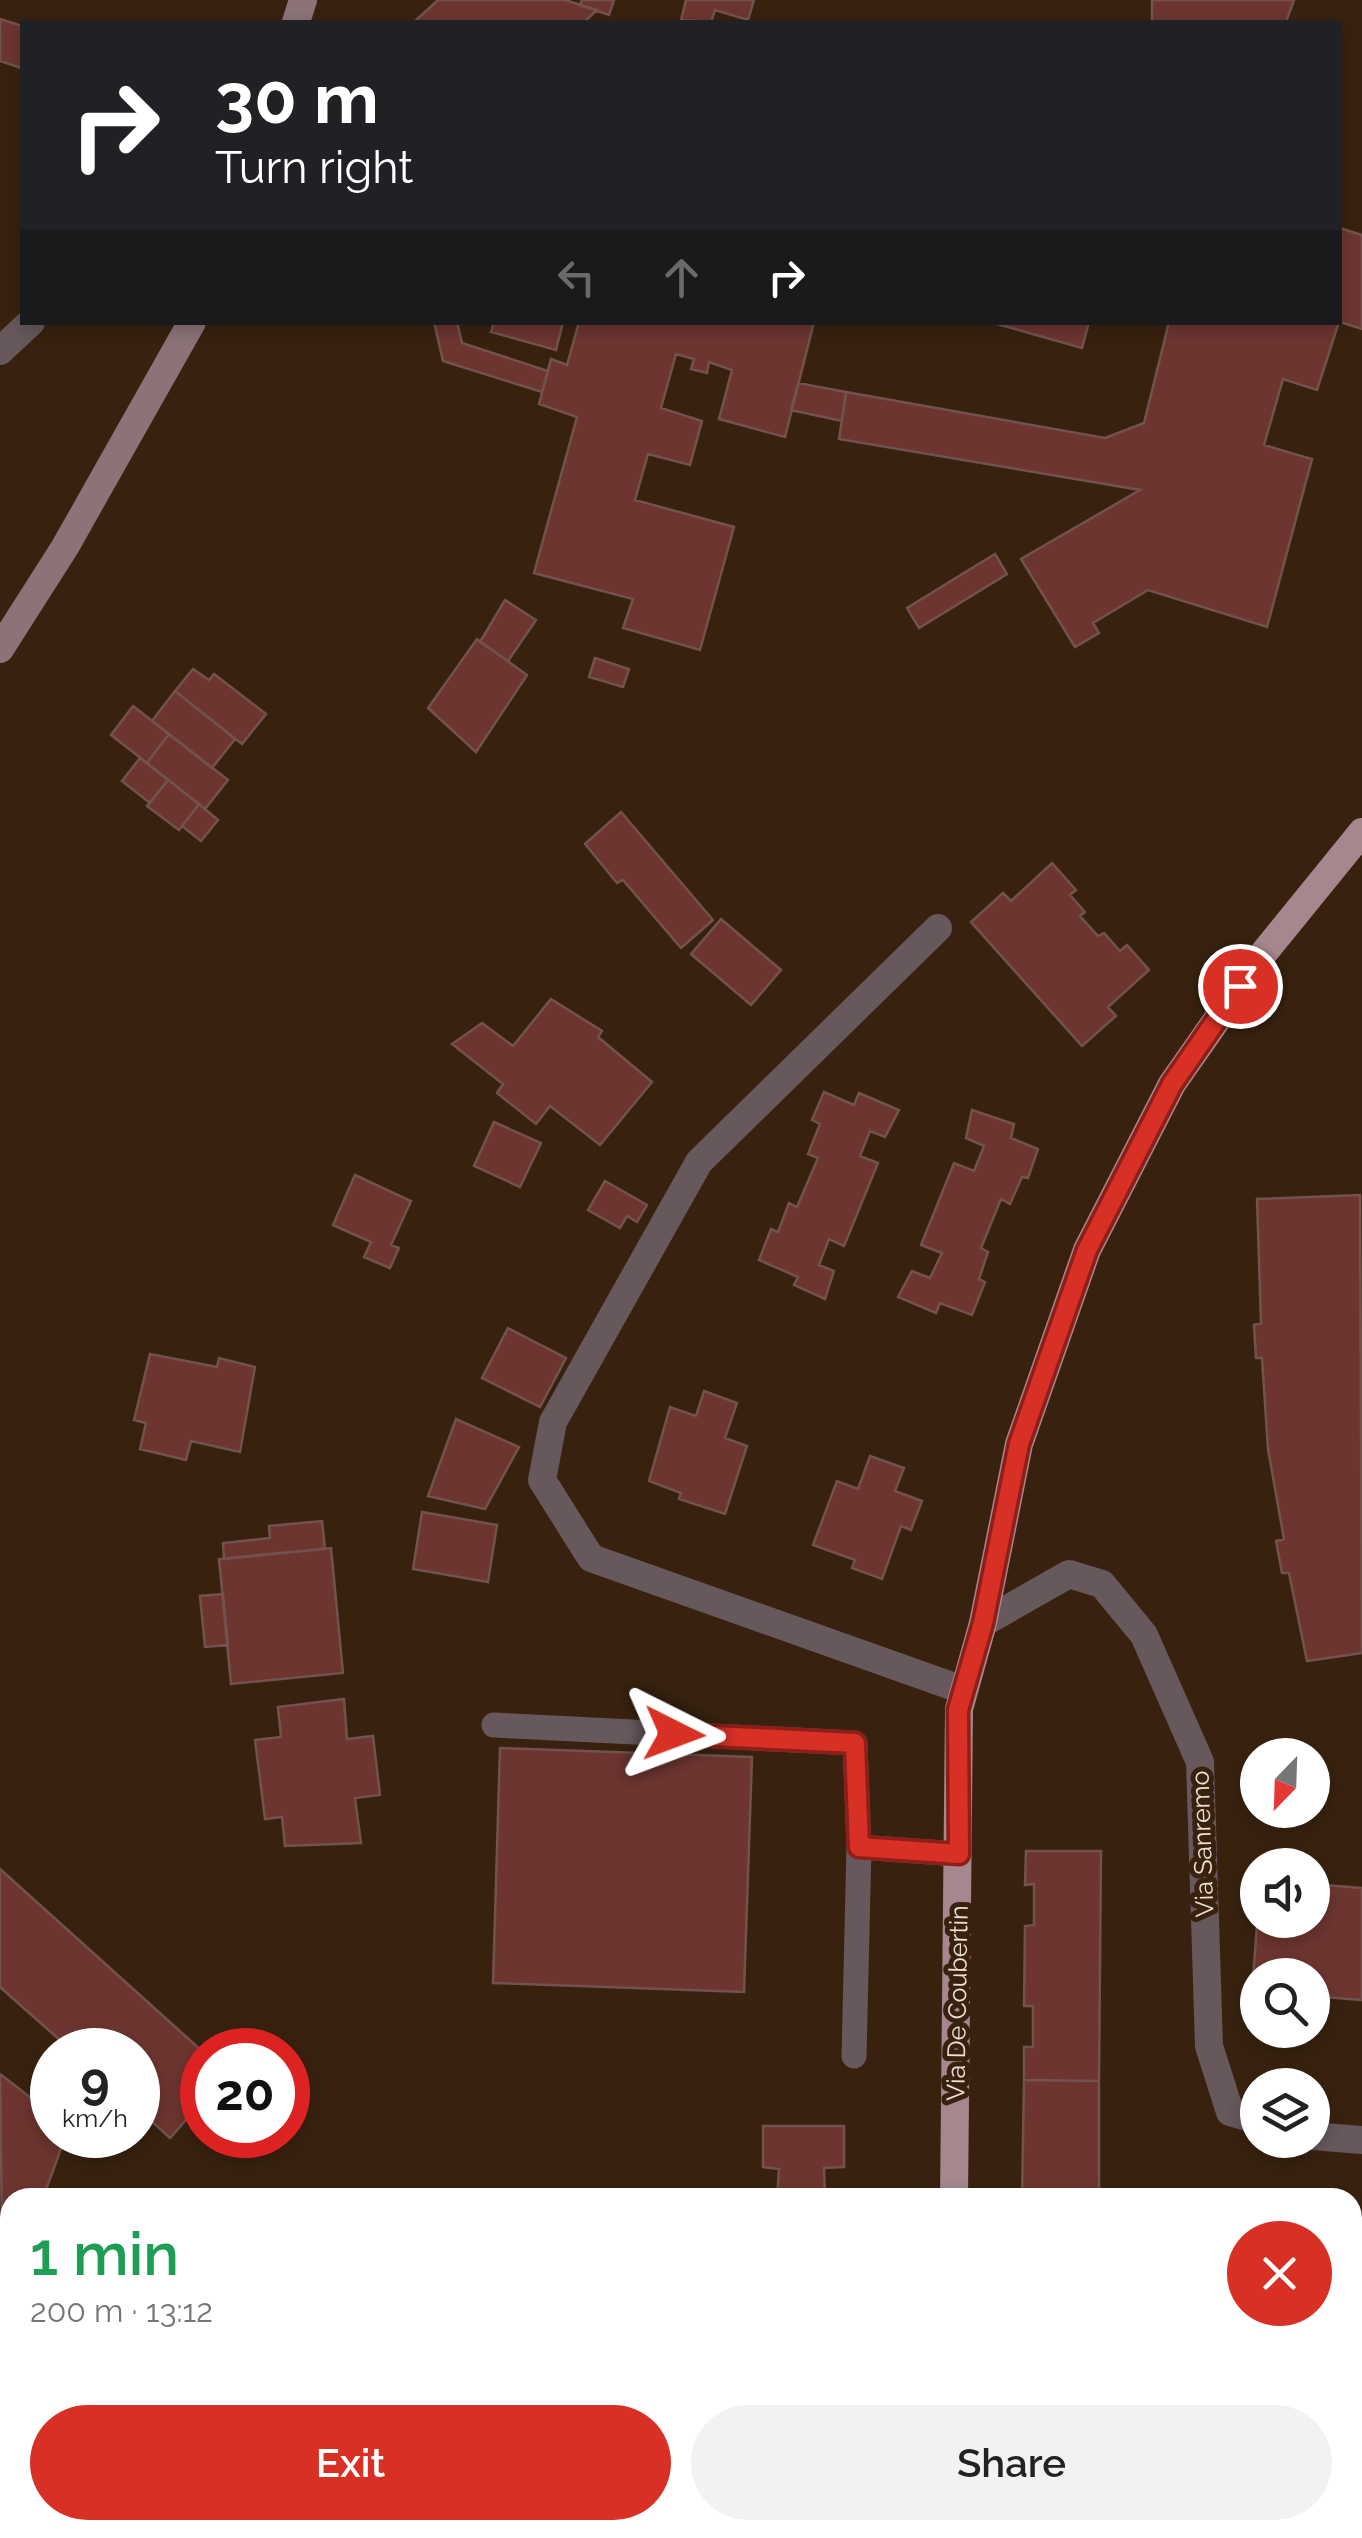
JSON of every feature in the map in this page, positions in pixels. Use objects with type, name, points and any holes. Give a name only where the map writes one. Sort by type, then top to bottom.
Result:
[{"type":"main road","points":[[0,649],[65,547],[190,325]]},
{"type":"main road","name":"Via De Coubertin","points":[[954,2188],[958,1710],[983,1623],[1019,1444],[1087,1250],[1172,1084],[1263,954],[1362,832]]},
{"type":"street","points":[[0,351],[28,325]]},
{"type":"street","points":[[938,928],[699,1162],[553,1422],[542,1480],[591,1558],[963,1690]]},
{"type":"street","name":"Via Sanremo","points":[[983,1623],[1070,1574],[1102,1584],[1144,1636],[1200,1762],[1209,2046],[1230,2112],[1240,2115]]},
{"type":"street","points":[[1330,2137],[1362,2140]]},
{"type":"lane","points":[[494,1725],[855,1743],[859,1847],[854,2056]]},
{"type":"lane","points":[[859,1847],[959,1854]]},
{"type":"building","points":[[438,0],[565,0],[597,10],[586,20],[416,20]]},
{"type":"building","points":[[582,0],[614,0],[609,15],[580,5]]},
{"type":"building","points":[[686,0],[754,0],[748,20],[715,10],[712,20],[681,20]]},
{"type":"building","points":[[1152,0],[1294,0],[1287,20],[1152,20]]},
{"type":"building","points":[[0,19],[20,25],[20,68],[0,61]]},
{"type":"building","points":[[1342,229],[1362,235],[1362,329],[1342,323]]},
{"type":"building","points":[[435,325],[458,325],[462,343],[548,371],[542,392],[443,361]]},
{"type":"building","points":[[493,325],[562,325],[556,350],[491,332]]},
{"type":"building","points":[[578,325],[813,325],[785,437],[719,419],[732,370],[709,362],[707,373],[691,369],[694,359],[676,354],[661,408],[702,421],[690,465],[648,454],[635,500],[734,527],[700,650],[623,628],[633,599],[534,573],[577,417],[539,404],[551,359],[567,365]]},
{"type":"building","points":[[1001,325],[1088,325],[1082,348]]},
{"type":"building","points":[[1168,325],[1338,325],[1317,390],[1283,379],[1264,445],[1312,459],[1267,627],[1148,590],[1093,623],[1099,633],[1075,647],[1021,559],[1140,490],[839,439],[846,392],[1105,438],[1144,423]]},
{"type":"building","points":[[798,383],[846,392],[842,421],[791,410]]},
{"type":"building","points":[[995,554],[1007,574],[919,628],[907,608]]},
{"type":"building","points":[[505,600],[536,620],[508,661],[480,642]]},
{"type":"building","points":[[477,639],[527,675],[476,752],[428,708]]},
{"type":"building","points":[[595,658],[629,669],[623,687],[589,677]]},
{"type":"building","points":[[193,669],[209,680],[214,674],[266,714],[242,744],[175,691]]},
{"type":"building","points":[[175,691],[235,739],[212,768],[152,721]]},
{"type":"building","points":[[133,706],[169,734],[147,763],[111,735]]},
{"type":"building","points":[[169,734],[228,780],[205,809],[147,763]]},
{"type":"building","points":[[140,758],[168,780],[150,803],[122,781]]},
{"type":"building","points":[[168,780],[199,804],[179,830],[147,806]]},
{"type":"building","points":[[199,804],[218,820],[201,841],[182,826]]},
{"type":"building","points":[[621,812],[713,920],[681,948],[623,880],[617,883],[585,844]]},
{"type":"building","points":[[1052,863],[1076,890],[1070,895],[1085,912],[1080,916],[1098,936],[1104,933],[1120,951],[1127,945],[1149,970],[1108,1007],[1116,1016],[1082,1046],[971,922],[1003,893],[1011,901]]},
{"type":"building","points":[[721,919],[781,970],[751,1005],[691,954]]},
{"type":"building","points":[[551,999],[602,1031],[598,1037],[652,1082],[600,1145],[550,1106],[536,1124],[497,1093],[503,1084],[452,1044],[482,1023],[513,1046]]},
{"type":"building","points":[[824,1092],[854,1105],[859,1093],[899,1110],[885,1137],[870,1131],[860,1156],[878,1163],[844,1246],[829,1239],[819,1265],[834,1271],[825,1299],[794,1285],[798,1277],[759,1260],[771,1229],[778,1232],[789,1203],[797,1207],[818,1158],[808,1154],[820,1124],[812,1120]]},
{"type":"building","points":[[972,1110],[1014,1124],[1011,1138],[1038,1149],[1028,1178],[1022,1177],[1010,1204],[1001,1199],[981,1248],[988,1252],[979,1279],[985,1282],[972,1315],[940,1303],[936,1313],[898,1297],[912,1271],[930,1278],[942,1253],[921,1245],[954,1163],[974,1171],[984,1146],[966,1138]]},
{"type":"building","points":[[494,1122],[541,1143],[520,1187],[474,1166]]},
{"type":"building","points":[[355,1175],[411,1201],[391,1245],[399,1248],[390,1268],[364,1257],[371,1242],[333,1225]]},
{"type":"building","points":[[605,1181],[647,1205],[637,1222],[627,1216],[620,1228],[588,1210]]},
{"type":"building","points":[[1360,1195],[1362,1653],[1307,1661],[1289,1573],[1282,1573],[1276,1541],[1284,1539],[1268,1449],[1262,1358],[1256,1358],[1254,1325],[1261,1323],[1257,1199]]},
{"type":"building","points":[[508,1328],[566,1358],[540,1407],[482,1378]]},
{"type":"building","points":[[150,1354],[217,1367],[219,1358],[255,1367],[240,1452],[191,1441],[186,1460],[140,1449],[146,1423],[134,1420]]},
{"type":"building","points":[[704,1391],[737,1403],[725,1438],[747,1446],[725,1514],[679,1499],[681,1493],[649,1481],[670,1407],[696,1416]]},
{"type":"building","points":[[456,1419],[519,1447],[485,1509],[428,1496]]},
{"type":"building","points":[[870,1456],[904,1468],[895,1491],[922,1501],[911,1530],[901,1526],[882,1579],[852,1568],[855,1560],[813,1545],[837,1481],[858,1489]]},
{"type":"building","points":[[422,1512],[497,1525],[488,1582],[413,1569]]},
{"type":"building","points":[[322,1521],[325,1549],[224,1559],[223,1543],[270,1538],[269,1526]]},
{"type":"building","points":[[331,1548],[343,1673],[231,1684],[219,1559]]},
{"type":"building","points":[[223,1594],[228,1645],[205,1647],[200,1596]]},
{"type":"building","points":[[344,1699],[347,1739],[373,1736],[380,1795],[355,1798],[361,1843],[285,1846],[282,1817],[265,1819],[255,1740],[281,1737],[278,1707]]},
{"type":"building","points":[[500,1748],[752,1757],[744,1992],[493,1983]]},
{"type":"building","points":[[1026,1851],[1101,1851],[1099,2081],[1024,2080],[1024,2047],[1033,2047],[1033,2006],[1024,2006],[1025,1926],[1034,1925],[1034,1884],[1025,1885]]},
{"type":"building","points":[[0,1869],[180,2031],[180,2127],[170,2138],[160,2129],[160,2028],[46,2028],[0,1987]]},
{"type":"building","points":[[1330,1885],[1362,1888],[1362,2000],[1330,1997],[1330,1958],[1255,1958],[1256,1938],[1330,1938]]},
{"type":"building","points":[[0,2074],[30,2097],[30,2158],[58,2158],[47,2188],[1,2188]]},
{"type":"building","points":[[1024,2080],[1099,2081],[1099,2188],[1022,2188]]},
{"type":"building","points":[[763,2126],[844,2126],[844,2167],[824,2168],[825,2188],[778,2188],[779,2169],[763,2167]]},
{"type":"route","points":[[674,1734],[855,1743],[859,1847],[959,1854],[958,1710],[983,1623],[1019,1444],[1087,1250],[1172,1084],[1240,986]]}]
